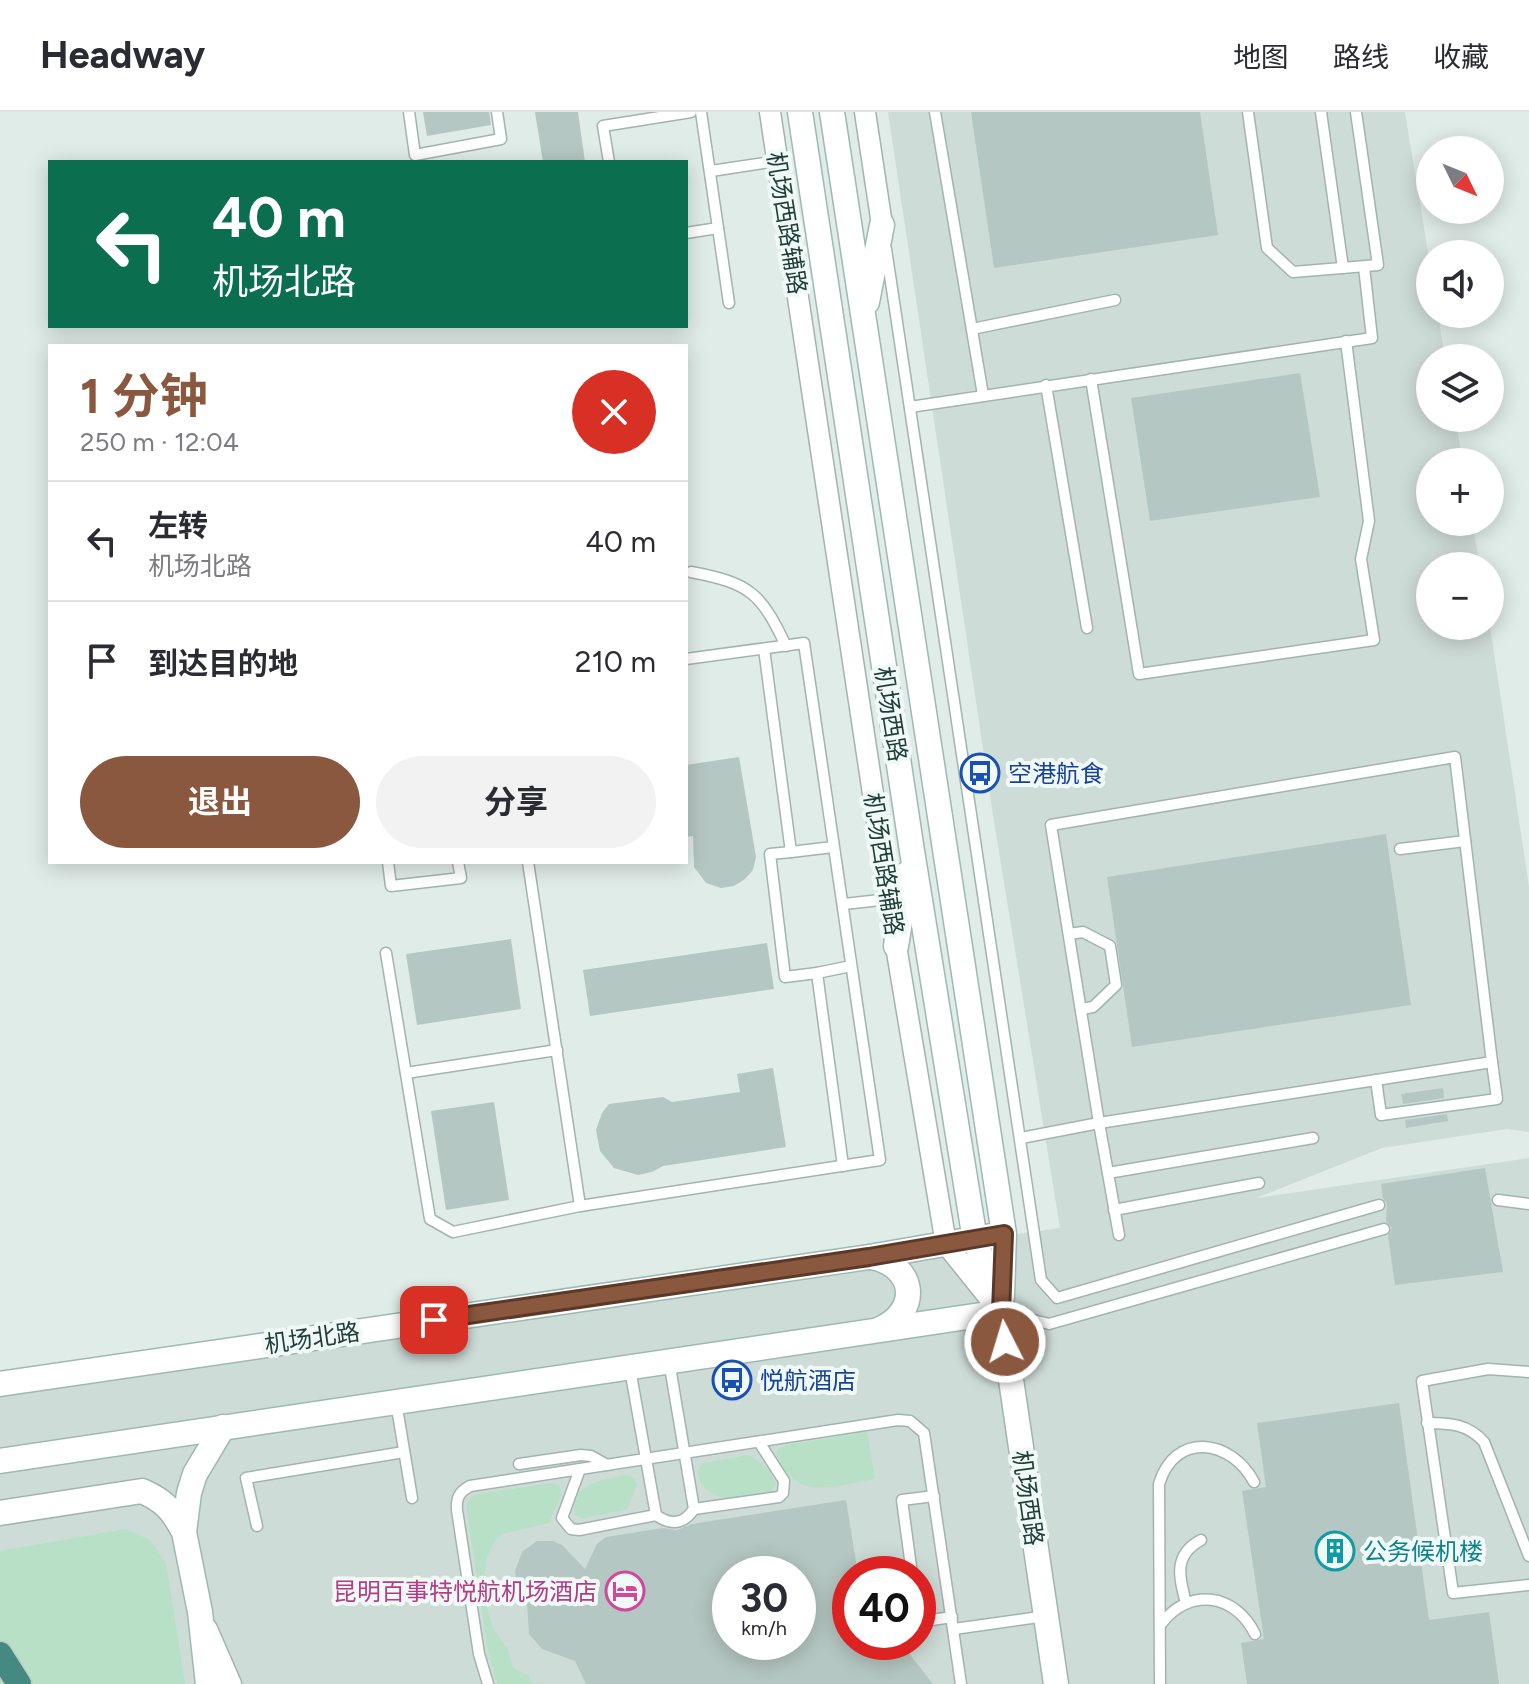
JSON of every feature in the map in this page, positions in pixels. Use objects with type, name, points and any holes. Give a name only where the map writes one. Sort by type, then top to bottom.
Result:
[{"type":"highway","points":[[0,1654],[19,1684]]},
{"type":"main road","name":"机场西路","points":[[800,112],[912,851],[975,1240],[1001,1312]]},
{"type":"main road","name":"机场西路","points":[[832,112],[1004,1234],[1001,1312],[1056,1684]]},
{"type":"main road","points":[[863,320],[882,225]]},
{"type":"main road","points":[[896,946],[912,851]]},
{"type":"main road","name":"机场北路","points":[[0,1384],[869,1257],[1004,1234]]},
{"type":"main road","points":[[869,1257],[887,1260],[902,1272],[908,1289],[906,1308],[895,1323],[878,1330]]},
{"type":"main road","points":[[0,1461],[1001,1312]]},
{"type":"main road","points":[[208,1684],[200,1612],[184,1532],[185,1512],[195,1474],[223,1427]]},
{"type":"main road","points":[[0,1513],[142,1491],[160,1499],[184,1532]]},
{"type":"street","name":"机场西路辅路","points":[[770,112],[896,946],[946,1244],[1001,1312]]},
{"type":"street","points":[[865,112],[882,225]]},
{"type":"street","points":[[200,1612],[231,1684]]},
{"type":"lane","points":[[409,112],[415,155],[501,139],[497,112]]},
{"type":"lane","points":[[609,160],[603,126],[691,112]]},
{"type":"lane","points":[[701,112],[729,303]]},
{"type":"lane","points":[[935,112],[983,395]]},
{"type":"lane","points":[[1248,112],[1267,248],[1293,272],[1378,265],[1356,112]]},
{"type":"lane","points":[[1321,112],[1343,268]]},
{"type":"lane","points":[[711,171],[777,161]]},
{"type":"lane","points":[[882,225],[1041,1280],[1057,1298],[1379,1205]]},
{"type":"lane","points":[[688,233],[718,228]]},
{"type":"lane","points":[[910,407],[1372,338],[1364,267]]},
{"type":"lane","points":[[972,329],[1115,300]]},
{"type":"lane","points":[[1091,379],[1139,674],[1374,640],[1361,559],[1369,521],[1346,341]]},
{"type":"lane","points":[[1046,385],[1087,628]]},
{"type":"lane","points":[[691,572],[727,578],[756,595],[771,615],[786,646]]},
{"type":"lane","points":[[386,953],[430,1219],[453,1232],[580,1206],[880,1160],[804,643],[688,659]]},
{"type":"lane","points":[[764,649],[791,852]]},
{"type":"lane","points":[[1119,1235],[1051,825],[1455,757],[1497,1099],[1381,1115],[1376,1080]]},
{"type":"lane","points":[[1400,849],[1465,841]]},
{"type":"lane","points":[[833,847],[770,854],[785,977],[851,966]]},
{"type":"lane","points":[[388,864],[391,886],[461,878],[458,864]]},
{"type":"lane","points":[[528,864],[580,1206]]},
{"type":"lane","points":[[844,904],[889,899]]},
{"type":"lane","points":[[1069,934],[1083,932],[1110,946],[1116,985],[1093,1007],[1081,1009]]},
{"type":"lane","points":[[817,973],[843,1166]]},
{"type":"lane","points":[[406,1073],[557,1050]]},
{"type":"lane","points":[[1021,1138],[1492,1062]]},
{"type":"lane","points":[[1108,1173],[1313,1138]]},
{"type":"lane","points":[[1114,1210],[1259,1183]]},
{"type":"lane","points":[[1498,1200],[1529,1204]]},
{"type":"lane","points":[[1001,1312],[1049,1324],[1384,1229]]},
{"type":"lane","points":[[669,1361],[694,1509]]},
{"type":"lane","points":[[630,1367],[656,1515]]},
{"type":"lane","points":[[1529,1372],[1488,1369],[1422,1381],[1453,1593],[1529,1585]]},
{"type":"lane","points":[[396,1402],[412,1498]]},
{"type":"lane","points":[[488,1684],[479,1654],[457,1510],[458,1495],[470,1486],[898,1420],[910,1421],[924,1433],[961,1684]]},
{"type":"lane","points":[[1427,1423],[1461,1425],[1484,1442],[1529,1556]]},
{"type":"lane","points":[[580,1469],[562,1518],[571,1529],[656,1515],[671,1523],[681,1522],[694,1509],[779,1497],[783,1493],[784,1481],[759,1442]]},
{"type":"lane","points":[[1160,1684],[1159,1484],[1166,1467],[1189,1449],[1208,1447],[1238,1459],[1254,1482]]},
{"type":"lane","points":[[257,1526],[246,1478],[404,1452]]},
{"type":"lane","points":[[519,1464],[581,1455],[591,1456],[607,1465]]},
{"type":"lane","points":[[910,1556],[902,1500],[934,1496]]},
{"type":"lane","points":[[1186,1603],[1180,1564],[1187,1550],[1201,1540]]},
{"type":"lane","points":[[1161,1624],[1186,1603],[1210,1599],[1233,1607],[1242,1614],[1255,1634]]},
{"type":"lane","points":[[954,1629],[1046,1616]]},
{"type":"lane","points":[[936,1619],[952,1617]]},
{"type":"shaded area","points":[[888,112],[1405,112],[1416,179],[1416,224],[1423,224],[1426,240],[1416,240],[1416,328],[1440,328],[1443,344],[1416,344],[1416,432],[1458,432],[1460,448],[1416,448],[1416,536],[1475,536],[1477,552],[1416,552],[1416,640],[1492,640],[1529,887],[1529,1132],[1507,1129],[1382,1148],[1256,1198],[1529,1158],[1529,1684],[0,1684],[0,1379],[1060,1228],[991,802]]},
{"type":"green space","points":[[867,1432],[875,1479],[831,1487],[806,1485],[795,1480],[776,1454],[786,1445]]},
{"type":"green space","points":[[748,1455],[772,1475],[776,1484],[772,1491],[751,1498],[728,1498],[708,1490],[701,1482],[697,1471],[703,1463]]},
{"type":"green space","points":[[627,1475],[633,1477],[637,1485],[627,1509],[582,1519],[575,1515],[575,1504],[583,1489],[599,1481]]},
{"type":"green space","points":[[550,1483],[559,1485],[562,1494],[549,1523],[502,1534],[487,1557],[484,1583],[494,1630],[508,1649],[513,1668],[529,1676],[532,1683],[548,1684],[497,1684],[488,1651],[466,1504],[474,1495]]},
{"type":"green space","points":[[126,1529],[150,1540],[166,1563],[185,1684],[0,1684],[0,1551]]},
{"type":"building","points":[[423,112],[489,112],[491,125],[427,136]]},
{"type":"building","points":[[535,112],[578,112],[585,160],[543,160]]},
{"type":"building","points":[[971,112],[1200,112],[1218,235],[994,268]]},
{"type":"building","points":[[1300,373],[1320,497],[1150,521],[1131,398]]},
{"type":"building","points":[[739,757],[756,857],[753,870],[734,886],[721,888],[706,883],[694,867],[693,836],[688,837],[688,765]]},
{"type":"building","points":[[1386,834],[1411,1005],[1132,1047],[1107,877]]},
{"type":"building","points":[[511,939],[521,1009],[417,1025],[406,954]]},
{"type":"building","points":[[767,943],[774,989],[590,1016],[583,970]]},
{"type":"building","points":[[773,1068],[786,1147],[663,1166],[638,1175],[614,1168],[600,1151],[596,1130],[609,1104],[663,1097],[672,1102],[740,1092],[737,1074]]},
{"type":"building","points":[[1443,1088],[1444,1098],[1403,1104],[1401,1094]]},
{"type":"building","points":[[494,1102],[509,1200],[446,1210],[431,1111]]},
{"type":"building","points":[[1447,1114],[1448,1121],[1406,1128],[1405,1120]]},
{"type":"building","points":[[1485,1168],[1503,1272],[1395,1285],[1388,1236],[1392,1228],[1386,1221],[1387,1204],[1381,1184]]},
{"type":"building","name":"公务候机楼","points":[[1399,1403],[1429,1620],[1489,1612],[1499,1684],[1247,1684],[1241,1643],[1264,1639],[1242,1491],[1266,1487],[1257,1423]]},
{"type":"building","name":"昆明百事特悦航机场酒店","points":[[846,1500],[855,1556],[832,1556],[832,1660],[914,1660],[933,1684],[586,1684],[575,1661],[542,1649],[529,1634],[527,1604],[517,1587],[515,1571],[522,1552],[537,1541],[553,1541],[562,1545],[585,1569],[597,1544],[606,1537],[663,1528],[677,1530],[692,1524]]},
{"type":"place","name":"空港航食","points":[[980,773]]},
{"type":"place","name":"悦航酒店","points":[[732,1380]]},
{"type":"place","name":"公务候机楼","points":[[1335,1551]]},
{"type":"place","name":"昆明百事特悦航机场酒店","points":[[625,1591]]},
{"type":"route","points":[[434,1320],[869,1257],[1004,1234],[1001,1312],[1005,1342]]}]
